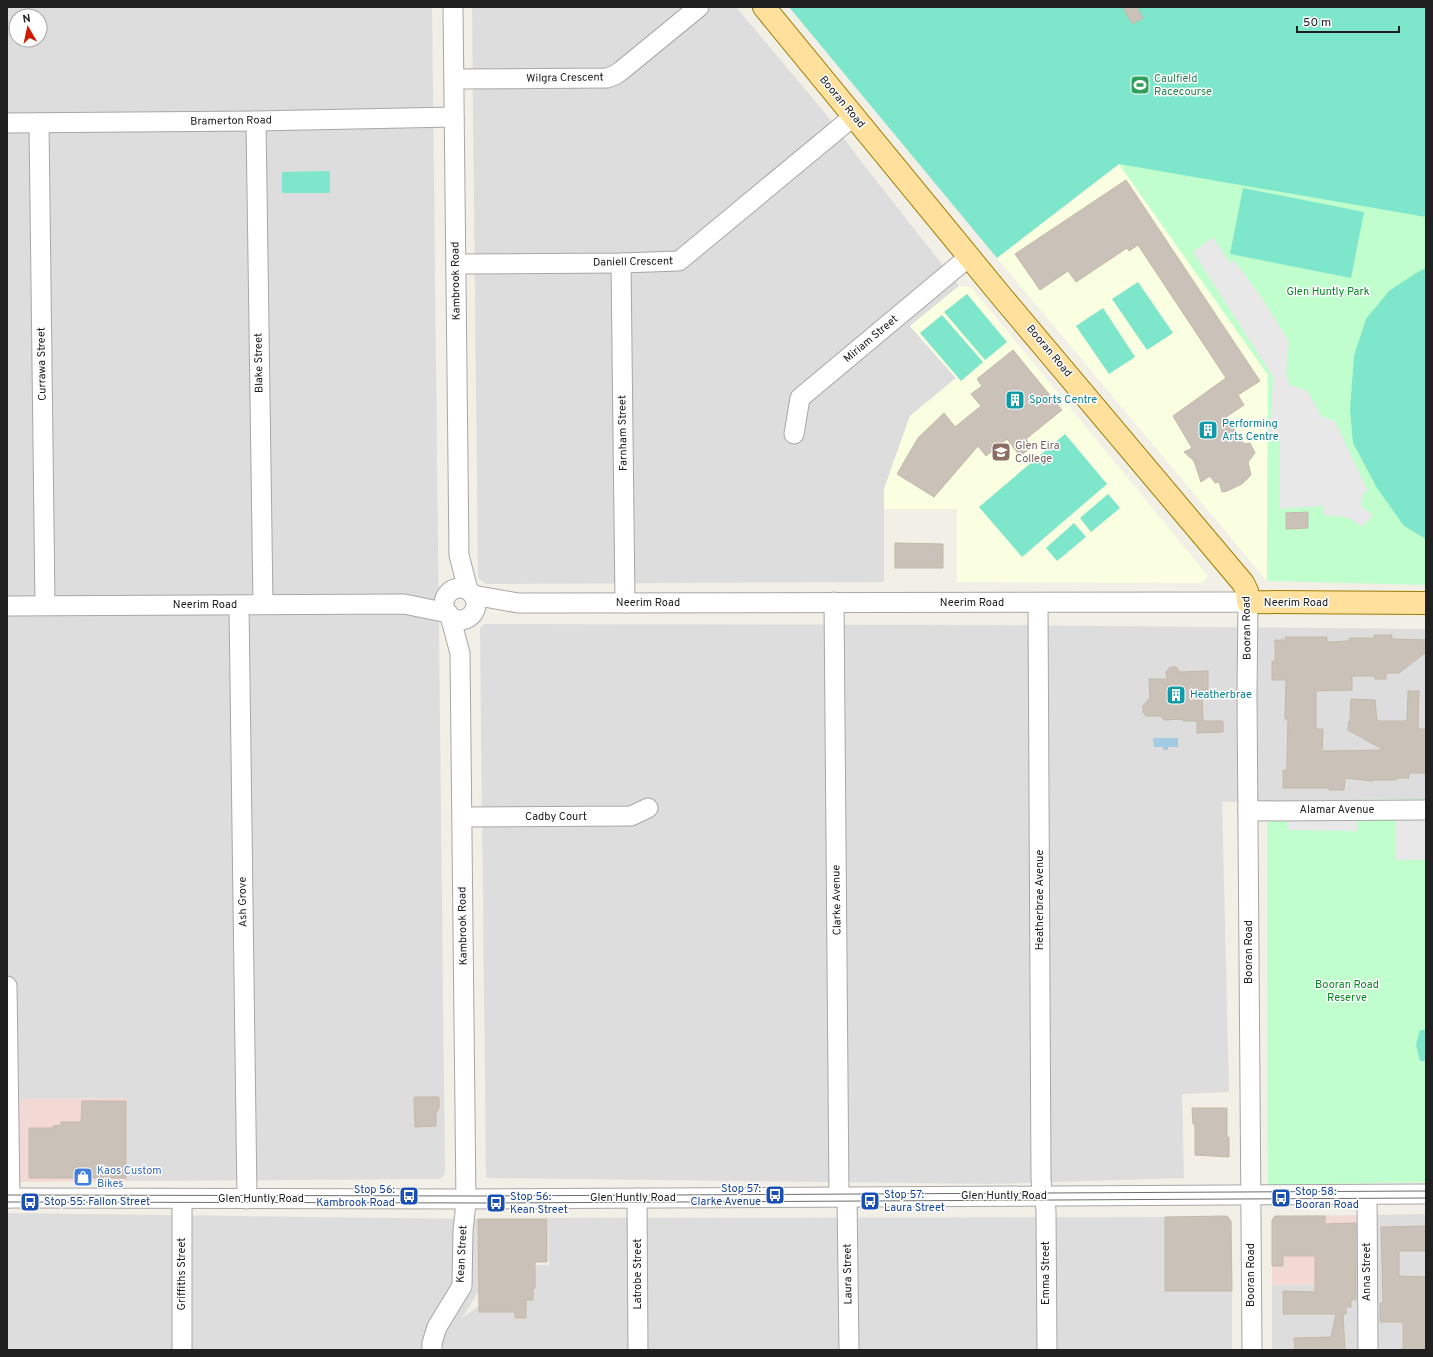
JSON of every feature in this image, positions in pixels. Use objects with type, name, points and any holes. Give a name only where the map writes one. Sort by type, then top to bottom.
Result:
[{"type":"main road","name":"Booran Road","points":[[764,7],[1243,583],[1247,591],[1248,602]]},
{"type":"main road","name":"Neerim Road","points":[[1248,602],[1426,602]]},
{"type":"street","name":"Kambrook Road","points":[[453,7],[459,555],[471,604],[469,626],[460,653]]},
{"type":"street","name":"Wilgra Crescent","points":[[454,79],[607,78],[616,75],[699,7]]},
{"type":"street","name":"Daniell Crescent","points":[[456,264],[621,263],[679,261],[854,116]]},
{"type":"street","name":"Bramerton Road","points":[[7,123],[256,121],[454,117]]},
{"type":"street","name":"Blake Street","points":[[256,121],[263,604]]},
{"type":"street","name":"Currawa Street","points":[[39,123],[45,606]]},
{"type":"street","name":"Miriam Street","points":[[794,434],[800,398],[970,256]]},
{"type":"street","name":"Farnham Street","points":[[621,263],[625,603]]},
{"type":"street","name":"Kambrook Road","points":[[448,593],[459,555]]},
{"type":"street","points":[[459,588],[471,604],[460,620],[449,615],[444,604],[448,593],[459,588]]},
{"type":"street","name":"Neerim Road","points":[[404,604],[448,593]]},
{"type":"street","name":"Clarke Avenue","points":[[834,602],[843,1197]]},
{"type":"street","name":"Neerim Road","points":[[471,604],[1248,602]]},
{"type":"street","name":"Booran Road","points":[[1248,602],[1252,1350]]},
{"type":"street","name":"Heatherbrae Avenue","points":[[1038,603],[1041,1170],[1043,1196]]},
{"type":"street","name":"Neerim Road","points":[[7,606],[404,604],[449,615]]},
{"type":"street","name":"Ash Grove","points":[[240,605],[247,1199]]},
{"type":"street","name":"Kambrook Road","points":[[449,615],[460,653],[466,1199]]},
{"type":"street","name":"Cadby Court","points":[[462,817],[631,816],[648,808]]},
{"type":"street","name":"Alamar Avenue","points":[[1248,811],[1426,810]]},
{"type":"street","points":[[7,986],[8,1198]]},
{"type":"street","name":"Glen Huntly Road","points":[[8,1198],[466,1199],[1426,1194]]},
{"type":"street","name":"Anna Street","points":[[1366,1195],[1368,1350]]},
{"type":"street","name":"Emma Street","points":[[1043,1196],[1046,1211],[1047,1350]]},
{"type":"street","name":"Laura Street","points":[[843,1197],[849,1350]]},
{"type":"street","name":"Latrobe Street","points":[[637,1198],[638,1350]]},
{"type":"street","name":"Griffiths Street","points":[[182,1199],[182,1350]]},
{"type":"street","name":"Kean Street","points":[[432,1350],[432,1343],[438,1327],[462,1286],[463,1231],[466,1199]]},
{"type":"shaded area","points":[[7,7],[432,7],[445,1174],[440,1179],[126,1181],[127,1098],[7,1099]]},
{"type":"shaded area","points":[[472,7],[736,7],[825,113],[959,286],[910,326],[956,378],[910,416],[884,489],[884,582],[486,584],[478,578]]},
{"type":"shaded area","points":[[1119,164],[1268,375],[1267,581],[997,258]]},
{"type":"shaded area","points":[[1213,237],[1230,263],[1235,261],[1262,298],[1289,341],[1286,374],[1290,385],[1308,391],[1321,416],[1335,421],[1368,491],[1363,494],[1361,506],[1373,515],[1362,527],[1352,520],[1344,517],[1323,515],[1323,506],[1279,509],[1280,439],[1269,440],[1273,377],[1193,252]]},
{"type":"shaded area","name":"Glen Eira College","points":[[959,286],[971,287],[1208,576],[1202,583],[957,582],[957,509],[884,509],[884,489],[910,416],[956,378],[910,326]]},
{"type":"shaded area","points":[[484,624],[999,625],[1426,629],[1426,799],[1222,802],[1229,1092],[1182,1094],[1184,1178],[991,1184],[486,1178],[480,628]]},
{"type":"shaded area","points":[[1287,816],[1357,817],[1357,831],[1287,830]]},
{"type":"shaded area","points":[[1396,817],[1426,817],[1426,860],[1396,860]]},
{"type":"shaded area","points":[[127,1098],[126,1181],[7,1182],[7,1099]]},
{"type":"shaded area","points":[[7,1213],[478,1219],[478,1292],[462,1318],[536,1265],[549,1265],[548,1218],[1165,1217],[1166,1291],[1232,1291],[1232,1350],[7,1350]]},
{"type":"shaded area","points":[[1426,1214],[1426,1350],[1272,1350],[1272,1285],[1377,1284],[1377,1215]]},
{"type":"shaded area","points":[[1377,1215],[1377,1284],[1272,1285],[1272,1220],[1275,1216]]},
{"type":"green space","name":"Caulfield Racecourse","points":[[789,7],[1426,7],[1426,217],[1119,164],[997,258]]},
{"type":"green space","name":"Glen Huntly Park","points":[[1137,152],[1426,211],[1426,585],[1267,581],[1268,375],[1119,164]]},
{"type":"green space","points":[[330,171],[330,193],[282,193],[282,172]]},
{"type":"green space","points":[[1243,188],[1364,212],[1351,278],[1230,254]]},
{"type":"green space","points":[[1426,268],[1426,539],[1404,526],[1377,488],[1353,443],[1350,410],[1354,356],[1366,319],[1389,291]]},
{"type":"green space","points":[[1138,282],[1173,333],[1147,350],[1112,299]]},
{"type":"green space","points":[[967,294],[1007,342],[985,360],[944,312]]},
{"type":"green space","points":[[1103,308],[1135,357],[1109,374],[1076,326]]},
{"type":"green space","points":[[942,315],[983,362],[961,381],[920,333]]},
{"type":"green space","points":[[1065,434],[1107,484],[1022,557],[979,507]]},
{"type":"green space","points":[[1108,494],[1120,508],[1091,532],[1080,518]]},
{"type":"green space","points":[[1074,523],[1086,537],[1057,561],[1046,548]]},
{"type":"green space","name":"Booran Road Reserve","points":[[1426,799],[1426,1182],[1268,1185],[1267,801]]},
{"type":"green space","points":[[1420,1030],[1426,1030],[1426,1061],[1420,1061],[1416,1045]]},
{"type":"water","points":[[1153,738],[1178,738],[1178,747],[1168,747],[1168,750],[1163,750],[1163,747],[1154,747]]},
{"type":"building","points":[[1123,7],[1137,7],[1143,18],[1132,24]]},
{"type":"building","points":[[1126,180],[1260,381],[1238,395],[1244,405],[1226,417],[1244,444],[1250,443],[1255,453],[1248,462],[1251,475],[1242,484],[1227,491],[1222,492],[1219,482],[1215,483],[1210,476],[1201,482],[1194,461],[1184,452],[1192,448],[1173,416],[1226,378],[1138,245],[1129,251],[1127,248],[1076,282],[1068,271],[1040,290],[1015,254]]},
{"type":"building","name":"Sports Centre","points":[[1013,350],[1062,410],[1026,439],[1032,447],[1020,456],[1007,439],[986,456],[978,446],[934,497],[897,474],[918,438],[944,413],[955,427],[981,406],[971,394],[982,386],[977,379]]},
{"type":"building","points":[[1308,512],[1308,528],[1286,529],[1286,513]]},
{"type":"building","points":[[895,543],[943,544],[943,568],[895,568]]},
{"type":"building","points":[[1374,635],[1392,635],[1392,639],[1426,640],[1426,652],[1399,673],[1386,673],[1386,679],[1375,679],[1375,676],[1352,676],[1352,690],[1316,691],[1316,729],[1323,729],[1322,751],[1384,750],[1348,730],[1351,699],[1375,700],[1377,721],[1407,721],[1408,691],[1419,691],[1418,729],[1426,729],[1426,773],[1409,773],[1409,778],[1397,778],[1396,780],[1373,781],[1345,778],[1344,790],[1329,790],[1329,788],[1283,788],[1283,770],[1287,770],[1288,719],[1285,719],[1286,680],[1272,680],[1272,662],[1275,661],[1275,640],[1286,640],[1285,637],[1327,637],[1327,642],[1350,641],[1349,638],[1375,638]]},
{"type":"building","name":"Heatherbrae","points":[[1170,667],[1176,667],[1180,672],[1208,671],[1208,690],[1202,690],[1203,721],[1223,721],[1223,732],[1197,733],[1197,721],[1183,721],[1183,719],[1164,720],[1161,716],[1146,716],[1143,712],[1143,706],[1150,698],[1149,679],[1167,679],[1166,672]]},
{"type":"building","points":[[414,1097],[439,1097],[439,1108],[436,1113],[436,1126],[415,1127]]},
{"type":"building","points":[[82,1101],[126,1101],[126,1178],[29,1178],[29,1128],[53,1128],[53,1126],[61,1125],[61,1122],[81,1122]]},
{"type":"building","points":[[1192,1108],[1227,1108],[1229,1157],[1195,1155],[1195,1124],[1193,1124]]},
{"type":"building","points":[[1227,1216],[1231,1221],[1232,1291],[1165,1291],[1165,1217]]},
{"type":"building","points":[[1275,1216],[1325,1216],[1325,1224],[1356,1223],[1356,1300],[1351,1300],[1351,1307],[1346,1307],[1346,1314],[1343,1314],[1345,1350],[1295,1350],[1294,1338],[1331,1337],[1336,1314],[1283,1314],[1283,1291],[1315,1292],[1315,1256],[1283,1256],[1283,1266],[1272,1266],[1272,1220]]},
{"type":"building","points":[[478,1219],[547,1219],[547,1262],[535,1262],[535,1288],[533,1288],[533,1300],[526,1300],[526,1318],[515,1318],[515,1312],[479,1312]]},
{"type":"building","points":[[1426,1226],[1426,1251],[1399,1251],[1399,1276],[1426,1277],[1426,1350],[1403,1350],[1403,1322],[1380,1322],[1380,1303],[1383,1303],[1381,1227]]},
{"type":"tram line","points":[[7,1195],[483,1196],[1426,1191]]},
{"type":"tram line","points":[[7,1202],[496,1203],[1426,1198]]},
{"type":"place","name":"Caulfield Racecourse","points":[[1140,85]]},
{"type":"place","name":"Sports Centre","points":[[1015,400]]},
{"type":"place","name":"Performing Arts Centre","points":[[1208,430]]},
{"type":"place","name":"Glen Eira College","points":[[1001,452]]},
{"type":"place","name":"Heatherbrae","points":[[1176,695]]},
{"type":"place","name":"Kaos Custom Bikes","points":[[83,1177]]},
{"type":"place","name":"Stop 57: Clarke Avenue","points":[[775,1195]]},
{"type":"place","name":"Stop 56: Kambrook Road","points":[[409,1196]]},
{"type":"place","name":"Stop 58: Booran Road","points":[[1281,1198]]},
{"type":"place","name":"Stop 57: Laura Street","points":[[870,1201]]},
{"type":"place","name":"Stop 55: Fallon Street","points":[[30,1202]]},
{"type":"place","name":"Stop 56: Kean Street","points":[[496,1203]]}]
